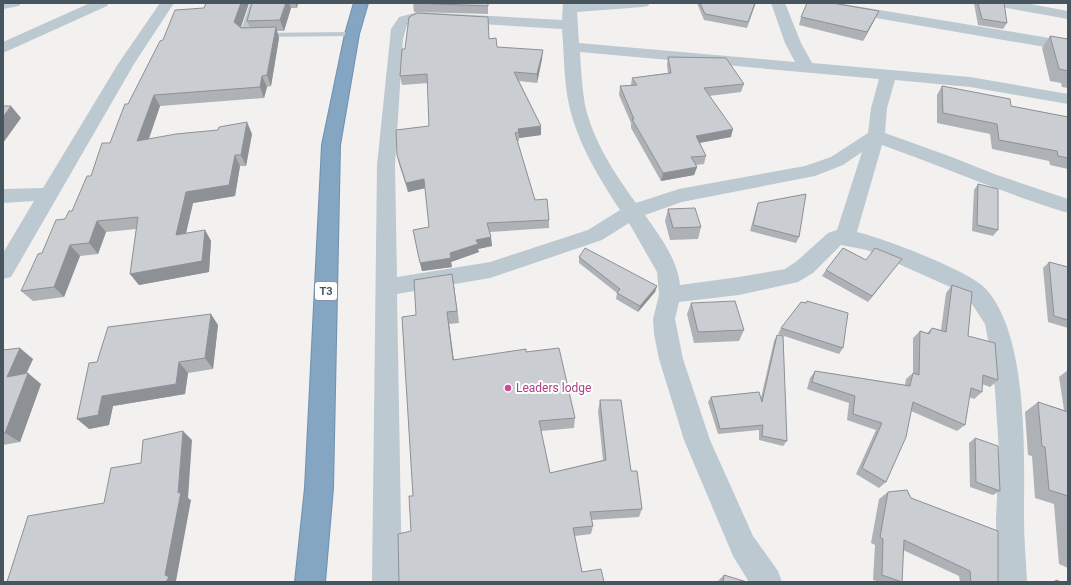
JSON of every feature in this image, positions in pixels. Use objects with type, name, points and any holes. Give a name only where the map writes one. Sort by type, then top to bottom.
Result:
[{"type":"highway","name":"T3","points":[[310,582],[319,488],[331,145],[352,34],[360,3]]},
{"type":"street","points":[[3,5],[14,3]]},
{"type":"street","points":[[3,48],[102,3]]},
{"type":"street","points":[[3,272],[126,64],[166,3]]},
{"type":"street","points":[[387,582],[386,166],[396,39],[404,10],[418,16],[570,12],[643,3]]},
{"type":"street","points":[[778,3],[788,30],[806,67]]},
{"type":"street","points":[[812,3],[1068,46]]},
{"type":"street","points":[[1001,3],[1068,15]]},
{"type":"street","points":[[570,12],[571,48],[577,105],[607,176],[632,212],[668,272],[670,295],[664,319],[671,359],[697,440],[724,505],[743,546],[767,582]]},
{"type":"street","points":[[571,48],[806,67],[888,76],[996,85],[1068,99]]},
{"type":"street","points":[[845,237],[876,136],[879,108],[888,76]]},
{"type":"street","points":[[386,287],[490,270],[595,235],[632,212],[679,196],[808,172],[837,161],[868,139],[876,136],[942,160],[990,180],[1068,206]]},
{"type":"street","points":[[3,196],[49,194]]},
{"type":"street","points":[[670,295],[739,286],[790,276],[805,267],[835,238],[845,237],[872,243],[965,284],[978,296],[996,324],[1008,390],[1012,452],[1010,518],[1012,582]]},
{"type":"lane","points":[[254,3],[244,33],[248,35],[352,34]]},
{"type":"building","points":[[206,3],[241,3],[234,22],[241,28],[276,27],[267,75],[262,76],[260,87],[154,95],[137,141],[176,134],[218,130],[219,127],[247,122],[241,155],[235,155],[229,185],[186,192],[176,235],[205,230],[202,261],[130,274],[138,217],[97,221],[89,243],[70,245],[54,287],[21,291],[38,254],[42,253],[56,220],[65,219],[69,211],[72,211],[87,176],[91,176],[102,143],[110,143],[125,104],[128,104],[160,41],[163,40],[175,10],[204,8]]},
{"type":"building","points":[[252,3],[286,3],[280,20],[247,21]]},
{"type":"building","points":[[413,3],[488,3],[488,6]]},
{"type":"building","points":[[700,3],[755,3],[748,22],[705,14]]},
{"type":"building","points":[[807,3],[832,3],[879,11],[867,32],[801,17]]},
{"type":"building","points":[[978,3],[1004,3],[1007,23],[982,19]]},
{"type":"building","points":[[417,13],[488,17],[489,39],[496,38],[497,47],[543,50],[537,74],[514,72],[541,126],[518,129],[519,132],[515,133],[535,200],[547,199],[549,220],[487,223],[491,237],[476,240],[478,244],[450,253],[451,258],[420,263],[413,230],[429,227],[424,179],[406,183],[397,155],[396,130],[429,126],[427,74],[400,76],[402,49],[405,49],[409,17]]},
{"type":"building","points":[[1050,36],[1068,39],[1068,71],[1059,69]]},
{"type":"building","points":[[668,57],[726,58],[744,84],[704,88],[733,129],[696,136],[706,156],[691,157],[697,167],[663,173],[632,119],[634,119],[620,86],[637,85],[632,78],[671,73]]},
{"type":"building","points":[[942,86],[1010,99],[1011,106],[1068,117],[1068,158],[1058,156],[1057,151],[999,140],[997,124],[943,113]]},
{"type":"building","points":[[3,106],[11,106],[3,117]]},
{"type":"building","points":[[978,184],[998,189],[998,230],[977,225]]},
{"type":"building","points":[[806,194],[799,237],[753,225],[758,203]]},
{"type":"building","points":[[695,208],[701,227],[673,228],[668,209]]},
{"type":"building","points":[[585,248],[657,286],[640,306],[617,293],[620,289],[579,257]]},
{"type":"building","points":[[843,248],[866,260],[875,248],[902,259],[872,296],[826,270]]},
{"type":"building","points":[[1049,262],[1068,267],[1068,320],[1054,316]]},
{"type":"building","points":[[452,274],[457,311],[447,312],[453,360],[526,349],[526,352],[559,348],[575,418],[539,421],[550,473],[606,460],[600,400],[621,400],[631,471],[637,471],[642,509],[590,512],[593,526],[573,528],[582,572],[601,569],[604,582],[399,582],[398,534],[411,531],[409,496],[413,496],[402,317],[416,315],[414,280]]},
{"type":"building","points":[[952,285],[972,292],[968,336],[995,343],[998,380],[983,375],[982,392],[971,388],[965,425],[913,402],[906,437],[886,482],[862,468],[882,423],[853,414],[855,396],[812,382],[815,371],[910,386],[913,373],[919,375],[920,331],[929,334],[932,328],[946,332]]},
{"type":"building","points":[[735,301],[744,330],[698,332],[691,303]]},
{"type":"building","points":[[807,301],[848,313],[843,348],[781,328],[801,302],[806,303]]},
{"type":"building","points":[[211,314],[205,358],[179,362],[176,384],[102,396],[98,415],[77,419],[89,363],[97,362],[108,327]]},
{"type":"building","points":[[777,335],[783,336],[787,441],[762,436],[763,425],[720,429],[711,397],[759,392],[762,402]]},
{"type":"building","points":[[20,348],[7,377],[28,373],[5,433],[3,433],[3,350]]},
{"type":"building","points":[[1038,402],[1068,412],[1068,496],[1049,490],[1045,447],[1042,446]]},
{"type":"building","points":[[183,431],[178,493],[181,492],[165,575],[169,577],[166,582],[7,582],[28,516],[104,503],[111,468],[141,463],[143,440]]},
{"type":"building","points":[[975,438],[998,446],[1000,491],[976,482]]},
{"type":"building","points":[[907,490],[911,498],[998,531],[998,582],[971,582],[970,571],[904,540],[902,582],[882,575],[883,539],[880,537],[888,492]]},
{"type":"building","points":[[724,575],[747,582],[723,582]]},
{"type":"place","name":"Leaders lodge","points":[[508,388]]}]
